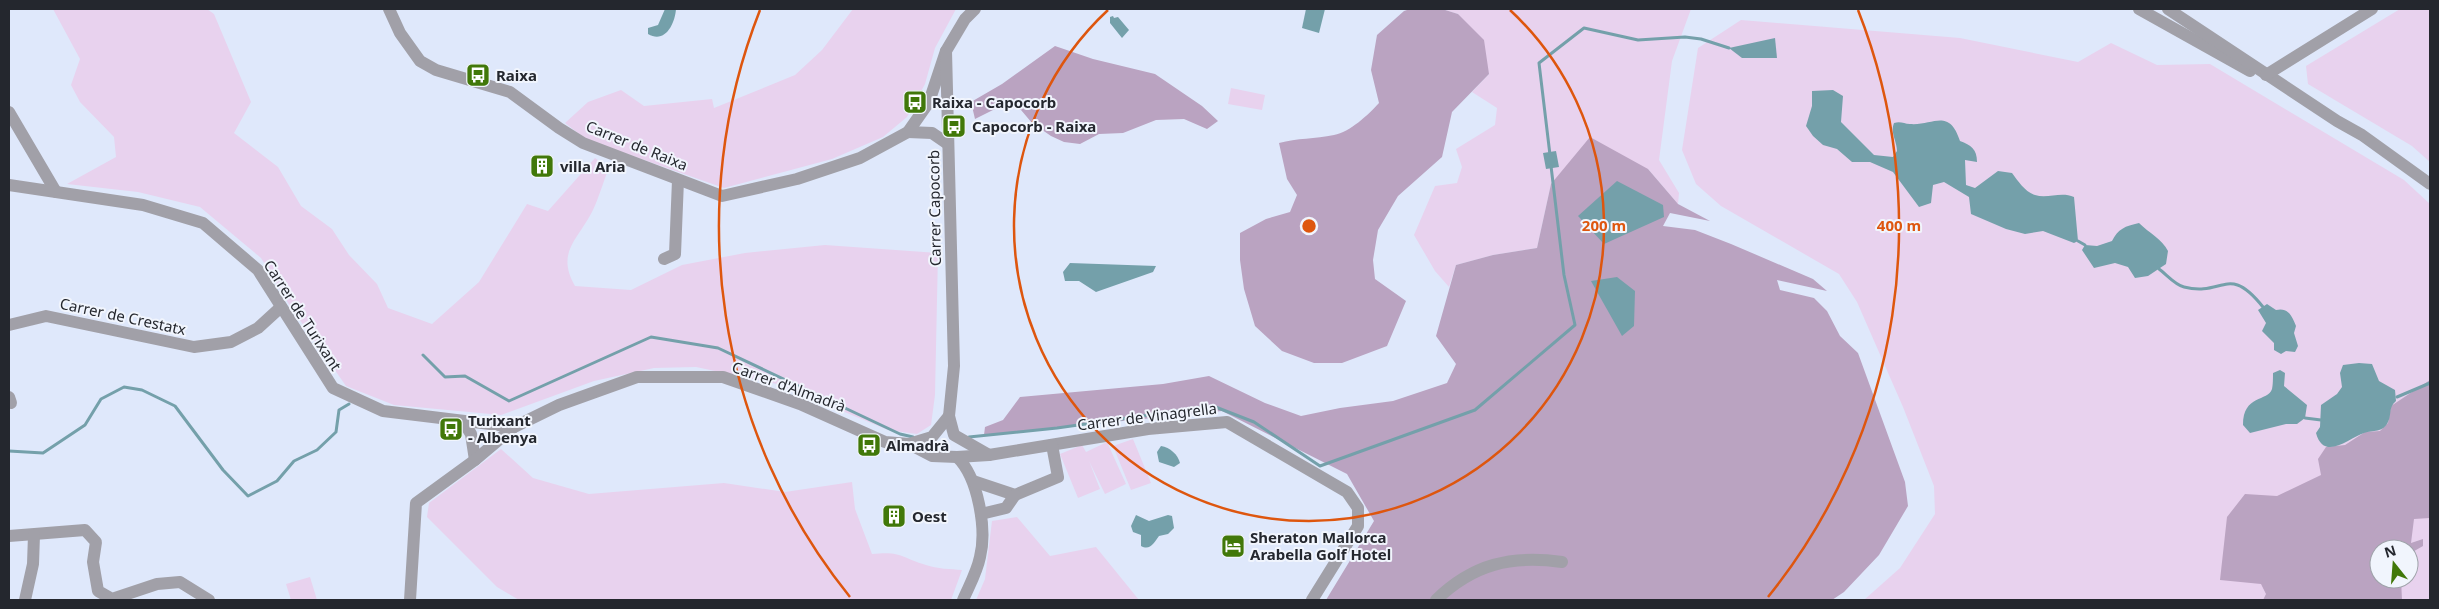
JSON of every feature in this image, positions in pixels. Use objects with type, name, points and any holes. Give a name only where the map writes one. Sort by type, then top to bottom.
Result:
[{"type":"street","name":"Carrer de Raixa","points":[[389,9],[400,33],[420,61],[436,70],[510,92],[583,143],[722,196],[797,179],[860,158],[908,132],[929,102],[946,51]]},
{"type":"street","points":[[946,51],[965,19],[975,9]]},
{"type":"street","points":[[2139,9],[2250,72],[2266,74],[2372,9]]},
{"type":"street","points":[[2168,9],[2362,135],[2430,184]]},
{"type":"street","name":"Carrer Capocorb","points":[[946,51],[954,366],[949,416]]},
{"type":"street","points":[[9,112],[56,192]]},
{"type":"street","points":[[908,132],[932,133],[948,144]]},
{"type":"street","points":[[664,259],[674,254],[678,180]]},
{"type":"street","name":"Carrer de Turixant","points":[[9,185],[143,205],[203,223],[258,270],[333,388],[383,410],[514,427]]},
{"type":"street","name":"Carrer de Crestatx","points":[[9,325],[46,316],[194,346],[231,342],[258,328],[280,307]]},
{"type":"street","name":"Carrer d'Almadrà","points":[[410,600],[416,503],[474,460],[514,427],[559,405],[637,377],[723,377],[800,404],[885,442],[910,444]]},
{"type":"street","points":[[910,444],[932,437],[949,416]]},
{"type":"street","points":[[949,416],[954,435],[989,455]]},
{"type":"street","points":[[462,421],[471,434],[474,460]]},
{"type":"street","name":"Carrer de Vinagrella","points":[[910,444],[932,456],[989,455],[1148,429],[1227,422],[1347,492],[1358,508],[1358,526],[1312,600]]},
{"type":"street","points":[[981,514],[1006,508],[1015,495],[1058,477],[1052,445]]},
{"type":"street","points":[[957,457],[966,466],[973,481],[981,514],[981,556],[963,600]]},
{"type":"street","points":[[973,481],[1015,495]]},
{"type":"street","points":[[9,536],[86,530],[96,542],[93,562],[98,591],[112,599],[158,584],[180,582],[209,600]]},
{"type":"street","points":[[25,600],[33,564],[34,535]]},
{"type":"street","points":[[1436,600],[1465,576],[1498,562],[1540,559],[1562,562]]},
{"type":"shaded area","points":[[53,9],[207,9],[214,14],[251,102],[234,133],[278,167],[301,206],[332,229],[349,255],[377,284],[388,308],[432,324],[479,282],[527,204],[548,211],[595,158],[609,168],[592,212],[575,239],[568,255],[570,274],[575,286],[631,290],[682,265],[745,253],[825,245],[938,253],[935,395],[931,425],[917,434],[888,430],[777,384],[696,367],[654,368],[594,381],[501,415],[394,405],[346,386],[290,306],[261,258],[200,207],[138,192],[67,184],[116,157],[114,137],[80,102],[71,85],[80,59]]},
{"type":"shaded area","points":[[665,9],[676,9],[674,21],[668,31],[659,36],[648,34],[648,28],[658,25]]},
{"type":"shaded area","points":[[853,9],[956,9],[935,48],[925,84],[907,117],[883,137],[832,159],[724,188],[587,140],[565,123],[588,102],[621,90],[644,106],[712,99],[714,108],[795,75],[822,50]]},
{"type":"shaded area","points":[[1306,9],[1325,9],[1319,33],[1302,28]]},
{"type":"shaded area","points":[[1410,9],[1442,9],[1458,14],[1484,40],[1489,74],[1452,112],[1442,157],[1398,196],[1378,230],[1373,260],[1375,279],[1406,301],[1387,346],[1342,363],[1314,363],[1282,351],[1255,326],[1244,289],[1240,260],[1240,233],[1266,219],[1290,212],[1297,195],[1287,179],[1279,143],[1340,133],[1370,113],[1379,103],[1371,70],[1377,35],[1404,11]]},
{"type":"shaded area","points":[[1442,9],[1691,9],[1672,61],[1659,160],[1679,193],[1678,204],[1648,169],[1551,184],[1537,248],[1493,255],[1456,265],[1449,287],[1435,271],[1414,235],[1435,186],[1457,183],[1462,167],[1456,149],[1495,125],[1497,108],[1472,92],[1489,74],[1458,14]]},
{"type":"shaded area","points":[[2400,9],[2430,9],[2430,162],[2412,146],[2308,84],[2306,66]]},
{"type":"shaded area","points":[[1113,16],[1114,18],[1118,17],[1129,30],[1122,38],[1110,23],[1110,17]]},
{"type":"shaded area","points":[[1741,20],[1960,38],[2078,62],[2111,43],[2157,65],[2210,64],[2404,180],[2430,204],[2430,600],[1864,600],[1900,568],[1935,514],[1934,486],[1903,407],[1857,302],[1839,274],[1721,206],[1696,184],[1682,150],[1698,48]]},
{"type":"shaded area","points":[[1775,38],[1777,58],[1742,58],[1729,48]]},
{"type":"shaded area","points":[[1055,46],[1093,59],[1155,74],[1202,106],[1218,121],[1207,129],[1184,119],[1156,120],[1123,133],[1099,134],[1080,144],[1064,142],[1051,136],[1032,123],[1021,110],[1003,105],[975,119],[971,102],[1002,84]]},
{"type":"shaded area","points":[[1231,88],[1265,95],[1262,110],[1228,104]]},
{"type":"shaded area","points":[[1833,90],[1843,96],[1841,122],[1874,155],[1893,157],[1897,151],[1893,130],[1894,123],[1918,124],[1940,120],[1945,121],[1951,124],[1960,141],[1970,146],[1976,154],[1977,162],[1965,160],[1966,185],[1975,188],[1998,171],[2012,173],[2019,183],[2031,194],[2040,196],[2069,195],[2074,197],[2078,241],[2074,243],[2043,231],[2025,234],[2006,229],[1971,214],[1969,197],[1944,182],[1933,185],[1931,203],[1919,207],[1893,172],[1870,162],[1852,162],[1837,149],[1823,145],[1813,136],[1806,126],[1812,106],[1812,91]]},
{"type":"shaded area","points":[[1590,137],[1648,169],[1678,204],[1710,221],[1670,213],[1663,226],[1695,230],[1731,244],[1813,279],[1827,291],[1777,280],[1780,290],[1814,298],[1827,311],[1840,336],[1858,353],[1905,482],[1908,506],[1879,555],[1844,592],[1832,600],[1326,600],[1374,521],[1347,474],[1222,411],[984,435],[985,427],[1003,420],[1020,397],[1163,384],[1209,376],[1265,403],[1301,416],[1340,408],[1393,401],[1447,383],[1456,364],[1436,336],[1456,265],[1493,255],[1537,248],[1551,184]]},
{"type":"shaded area","points":[[1556,151],[1559,167],[1546,169],[1543,153]]},
{"type":"shaded area","points":[[1617,181],[1663,205],[1664,217],[1604,244],[1578,216]]},
{"type":"shaded area","points":[[2139,223],[2159,240],[2168,251],[2166,264],[2148,276],[2135,278],[2128,267],[2115,263],[2094,268],[2082,250],[2085,245],[2097,246],[2112,241],[2123,229]]},
{"type":"shaded area","points":[[1070,263],[1156,266],[1153,272],[1096,292],[1079,281],[1065,281],[1063,272]]},
{"type":"shaded area","points":[[1617,277],[1635,291],[1634,326],[1622,336],[1591,281]]},
{"type":"shaded area","points":[[2267,304],[2276,310],[2287,311],[2291,316],[2296,326],[2294,333],[2298,346],[2295,352],[2286,351],[2281,354],[2274,350],[2274,343],[2262,331],[2266,323],[2258,310]]},
{"type":"shaded area","points":[[2372,364],[2379,381],[2395,390],[2396,401],[2392,406],[2388,422],[2381,430],[2364,433],[2337,446],[2325,446],[2320,442],[2316,433],[2320,427],[2321,405],[2337,394],[2342,387],[2340,373],[2343,365]]},
{"type":"shaded area","points":[[2280,370],[2285,373],[2284,386],[2307,405],[2305,418],[2297,424],[2286,424],[2250,433],[2243,425],[2247,408],[2251,403],[2270,393],[2273,373]]},
{"type":"shaded area","points":[[2430,380],[2430,518],[2414,519],[2412,539],[2369,539],[2369,589],[2401,589],[2402,600],[2263,600],[2266,594],[2261,584],[2220,580],[2227,517],[2245,494],[2277,496],[2321,475],[2318,459],[2326,447],[2345,445],[2365,432],[2380,431],[2388,423],[2391,406]]},
{"type":"shaded area","points":[[1133,439],[1151,483],[1131,490],[1113,446]]},
{"type":"shaded area","points":[[1107,442],[1126,484],[1105,494],[1089,461],[1100,489],[1078,498],[1060,454],[1082,445],[1086,452]]},
{"type":"shaded area","points":[[1161,446],[1173,452],[1180,463],[1174,467],[1159,462],[1157,452]]},
{"type":"shaded area","points":[[501,449],[533,478],[589,494],[724,483],[785,492],[852,482],[855,509],[872,554],[895,554],[930,566],[962,570],[951,600],[519,600],[497,587],[427,517],[429,503]]},
{"type":"shaded area","points":[[1136,515],[1149,521],[1168,515],[1172,516],[1174,528],[1168,534],[1159,536],[1152,546],[1147,548],[1141,546],[1141,535],[1133,532],[1131,526]]},
{"type":"shaded area","points":[[1017,517],[1050,556],[1096,547],[1139,600],[976,600],[985,579],[992,521]]},
{"type":"shaded area","points":[[2423,539],[2423,546],[2419,548],[2419,540]]},
{"type":"shaded area","points":[[310,577],[317,600],[291,600],[286,584]]},
{"type":"waterway","points":[[1550,155],[1539,63],[1584,28],[1638,40],[1685,37],[1701,39],[1729,48]]},
{"type":"waterway","points":[[969,437],[1057,428],[1213,406],[1254,422],[1320,466],[1475,410],[1575,325],[1564,275],[1551,166]]},
{"type":"waterway","points":[[2078,241],[2085,245]]},
{"type":"waterway","points":[[2159,269],[2174,282],[2184,287],[2197,289],[2225,284],[2242,287],[2263,307]]},
{"type":"waterway","points":[[423,355],[445,377],[465,376],[509,401],[651,337],[718,348],[900,434],[913,437]]},
{"type":"waterway","points":[[2397,397],[2430,383]]},
{"type":"waterway","points":[[9,451],[43,453],[85,425],[101,399],[124,387],[142,390],[175,406],[223,470],[248,496],[277,481],[294,461],[317,450],[336,432],[339,410],[349,404]]},
{"type":"waterway","points":[[2305,418],[2321,420]]},
{"type":"place","name":"Raixa","points":[[478,75]]},
{"type":"place","name":"Raixa - Capocorb","points":[[915,102]]},
{"type":"place","name":"Capocorb - Raixa","points":[[954,126]]},
{"type":"place","name":"villa Aria","points":[[542,166]]},
{"type":"place","name":"Turixant - Albenya","points":[[451,429]]},
{"type":"place","name":"Almadrà","points":[[869,445]]},
{"type":"place","name":"Oest","points":[[894,516]]},
{"type":"place","name":"Sheraton Mallorca Arabella Golf Hotel","points":[[1233,546]]}]
